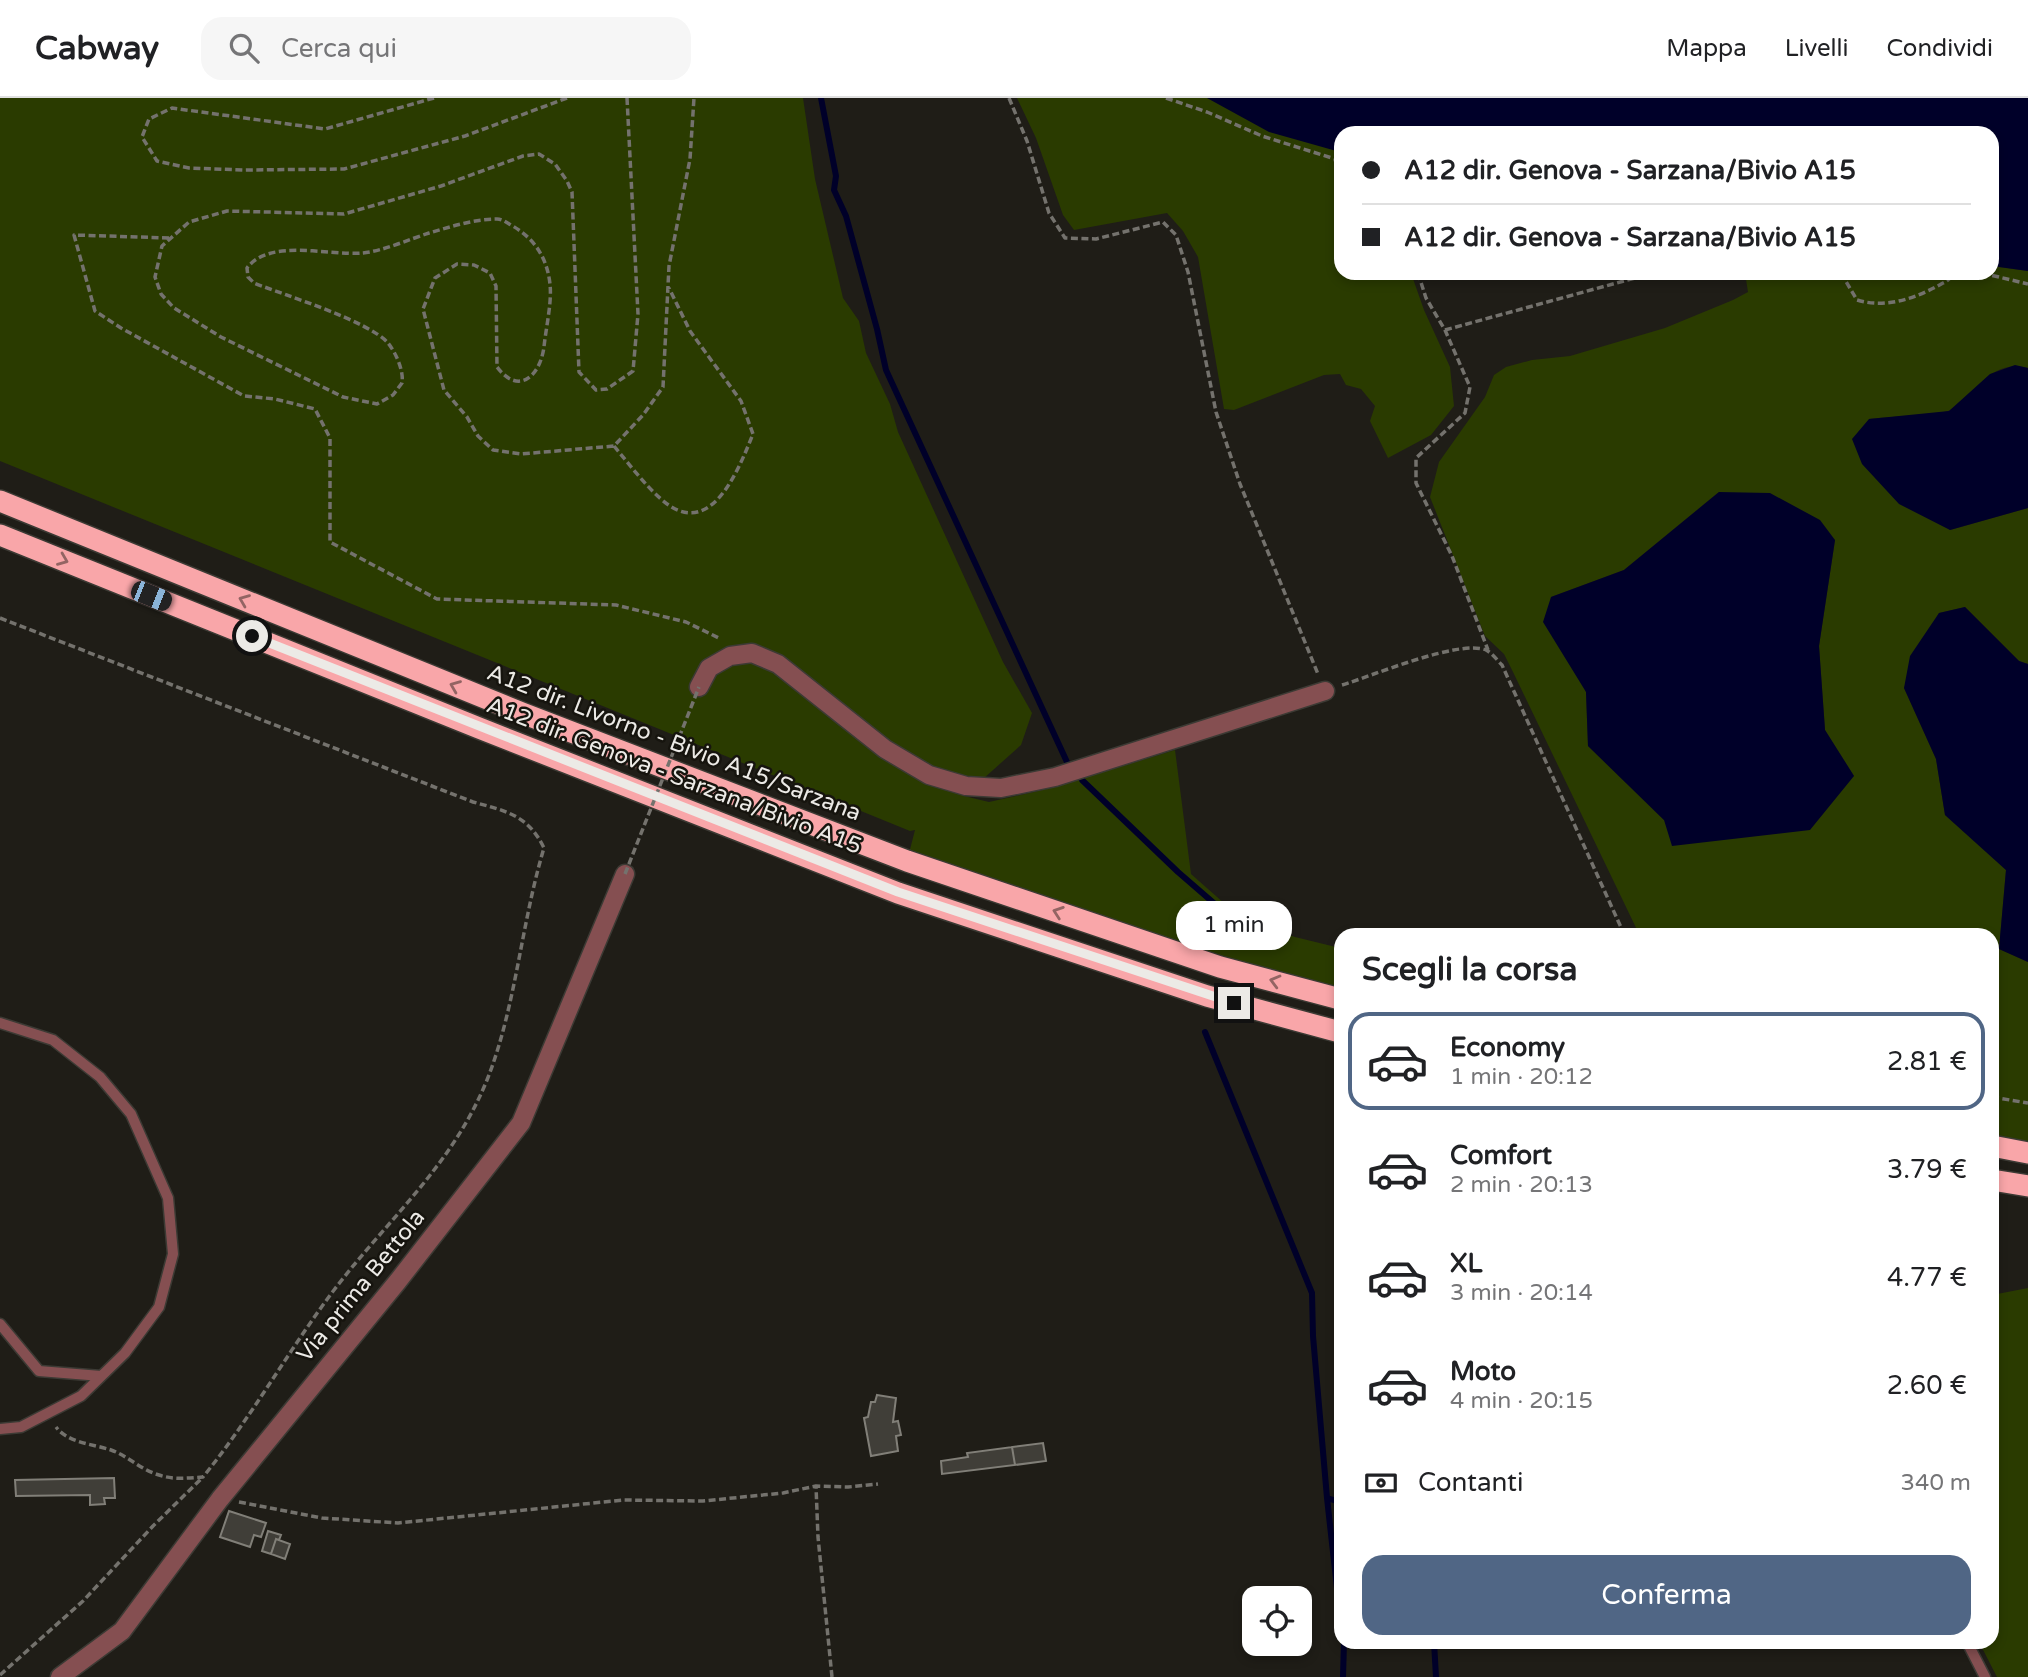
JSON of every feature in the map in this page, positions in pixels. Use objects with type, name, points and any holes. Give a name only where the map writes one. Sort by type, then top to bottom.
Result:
[{"type":"highway","name":"A12 dir. Livorno - Bivio A15/Sarzana","points":[[0,501],[535,718],[907,861],[1220,967],[1334,997]]},
{"type":"highway","name":"A12 dir. Genova - Sarzana/Bivio A15","points":[[0,535],[479,728],[898,892],[1207,996],[1334,1030]]},
{"type":"highway","points":[[1999,1147],[2028,1153]]},
{"type":"highway","points":[[1999,1181],[2028,1186]]},
{"type":"street","points":[[699,687],[709,668],[730,656],[752,653],[778,664],[885,749],[929,775],[966,786],[989,788],[1055,777],[1325,691]]},
{"type":"street","name":"Via prima Bettola","points":[[60,1677],[122,1631],[220,1499],[398,1281],[520,1123],[625,874]]},
{"type":"lane","points":[[0,1023],[53,1041],[100,1077],[131,1114],[168,1198],[173,1254],[159,1307],[125,1353],[81,1396],[21,1427],[0,1429]]},
{"type":"lane","points":[[0,1324],[39,1371],[101,1376]]},
{"type":"lane","points":[[1970,1649],[1985,1677]]},
{"type":"path","points":[[434,98],[326,129],[173,108],[149,119],[142,137],[157,161],[189,168],[344,169],[465,136],[567,98]]},
{"type":"path","points":[[627,98],[638,314],[633,371],[607,389],[596,390],[579,372],[572,192],[568,181],[555,164],[539,154],[523,156],[441,186],[344,214],[227,211],[189,222],[162,246],[155,277],[161,294],[174,308],[221,337],[343,397],[377,404],[393,395],[402,383],[400,367],[387,342],[360,324],[254,284],[248,277],[247,268],[264,254],[319,250],[364,253],[458,224],[499,219],[524,232],[544,255],[550,286],[543,355],[535,372],[522,382],[516,382],[501,373],[497,367],[496,286],[489,273],[474,265],[457,264],[436,278],[423,309],[444,390],[467,417],[478,436],[493,450],[521,454],[614,446],[643,415],[663,387],[669,266],[690,159],[694,98]]},
{"type":"path","points":[[1009,98],[1027,141],[1049,213],[1065,238],[1096,239],[1163,222],[1176,235],[1188,272],[1216,412],[1240,484],[1325,691],[1456,648],[1489,651]]},
{"type":"path","points":[[1166,98],[1262,136],[1334,159]]},
{"type":"path","points":[[171,237],[74,235],[95,311],[244,396],[275,399],[315,409],[330,438],[330,542],[437,599],[616,605],[686,622],[752,653]]},
{"type":"path","points":[[1999,277],[2028,284]]},
{"type":"path","points":[[1420,280],[1426,298],[1445,330],[1470,387],[1465,413],[1416,458],[1416,483],[1452,556],[1489,651],[1502,665],[1621,928]]},
{"type":"path","points":[[1445,330],[1627,280]]},
{"type":"path","points":[[1845,280],[1857,300],[1871,304],[1894,303],[1948,280]]},
{"type":"path","points":[[614,446],[662,500],[684,512],[696,514],[715,503],[727,489],[753,434],[741,401],[690,331],[668,286]]},
{"type":"path","points":[[0,618],[473,802],[509,812],[535,831],[544,848],[532,887],[500,1042],[486,1082],[448,1155],[317,1312],[230,1443],[203,1477],[83,1601],[0,1675]]},
{"type":"path","points":[[625,874],[699,687]]},
{"type":"path","points":[[1999,1098],[2028,1103]]},
{"type":"path","points":[[49,1413],[58,1430],[76,1440],[114,1451],[140,1468],[160,1476],[178,1479],[203,1477]]},
{"type":"path","points":[[220,1499],[322,1518],[398,1522],[623,1500],[703,1501],[783,1493],[816,1486],[878,1484]]},
{"type":"path","points":[[816,1486],[818,1537],[832,1677]]},
{"type":"green space","points":[[0,98],[803,98],[815,179],[843,298],[859,321],[866,353],[890,404],[898,432],[1003,662],[1032,713],[1021,745],[964,796],[989,802],[1051,788],[1175,750],[1191,874],[1242,919],[1334,947],[1334,997],[907,861],[915,830],[910,831],[0,461]]},
{"type":"green space","points":[[1017,98],[1207,98],[1334,150],[1334,280],[1413,280],[1450,367],[1454,406],[1431,435],[1388,458],[1370,421],[1375,406],[1361,389],[1346,385],[1340,374],[1324,375],[1234,410],[1224,409],[1198,257],[1183,231],[1167,213],[1074,230],[1063,215],[1036,138]]},
{"type":"green space","points":[[1999,267],[2028,271],[2028,368],[2003,368],[1993,373],[1960,403],[1945,412],[1869,419],[1950,530],[2028,508],[2028,664],[2019,661],[1965,607],[1939,613],[1904,688],[1936,759],[1945,815],[2006,870],[1999,949],[1999,928],[1636,928],[1504,654],[1485,636],[1430,497],[1439,462],[1485,397],[1494,375],[1506,367],[1532,360],[1570,356],[1665,328],[1748,292],[1746,280],[1999,280]],"holes":[[[1719,492],[1835,540],[1819,646],[1825,730],[1854,776],[1664,820],[1588,746],[1586,692],[1551,597],[1624,570]]]},
{"type":"green space","points":[[1999,949],[2028,962],[2028,1153],[1999,1147]]},
{"type":"green space","points":[[2028,1288],[2028,1677],[1997,1677],[1983,1649],[1999,1649],[1999,1294]]},
{"type":"water","points":[[1207,98],[2028,98],[2028,271],[1999,267],[1999,126],[1334,126],[1334,150],[1269,132]]},
{"type":"water","points":[[2015,365],[2028,368],[2028,508],[1950,530],[1899,504],[1862,464],[1852,439],[1869,419],[1949,411],[1990,374]]},
{"type":"water","points":[[1719,492],[1770,493],[1820,520],[1835,540],[1819,646],[1825,730],[1854,776],[1810,830],[1672,846],[1664,820],[1588,746],[1586,692],[1543,622],[1551,597],[1624,570]]},
{"type":"water","points":[[1965,607],[2019,661],[2028,664],[2028,962],[1999,949],[2006,870],[1945,815],[1936,759],[1904,688],[1910,656],[1939,613]]},
{"type":"building","points":[[877,1395],[896,1398],[893,1422],[898,1421],[901,1435],[896,1436],[898,1451],[871,1456],[864,1418],[868,1417],[871,1402],[875,1402]]},
{"type":"building","points":[[1043,1443],[1046,1461],[1015,1465],[1012,1447]]},
{"type":"building","points":[[1012,1447],[1015,1465],[942,1474],[941,1461],[968,1457],[967,1453]]},
{"type":"building","points":[[114,1478],[115,1498],[104,1498],[105,1504],[90,1505],[90,1495],[16,1496],[15,1480]]},
{"type":"building","points":[[229,1511],[266,1523],[261,1537],[254,1535],[250,1547],[220,1537]]},
{"type":"building","points":[[268,1531],[281,1535],[279,1540],[276,1539],[271,1554],[262,1551]]},
{"type":"building","points":[[276,1539],[290,1544],[285,1559],[271,1554]]},
{"type":"waterway","points":[[821,98],[836,176],[834,190],[846,216],[886,370],[1067,762]]},
{"type":"waterway","points":[[1082,780],[1223,911],[1227,920],[1217,947]]},
{"type":"waterway","points":[[1205,1032],[1312,1293],[1313,1336],[1327,1498],[1334,1500]]},
{"type":"waterway","points":[[1327,1498],[1334,1561]]},
{"type":"waterway","points":[[1343,1677],[1344,1649]]},
{"type":"waterway","points":[[1434,1649],[1436,1677]]},
{"type":"route","points":[[252,636],[898,892],[1234,1003]]}]
